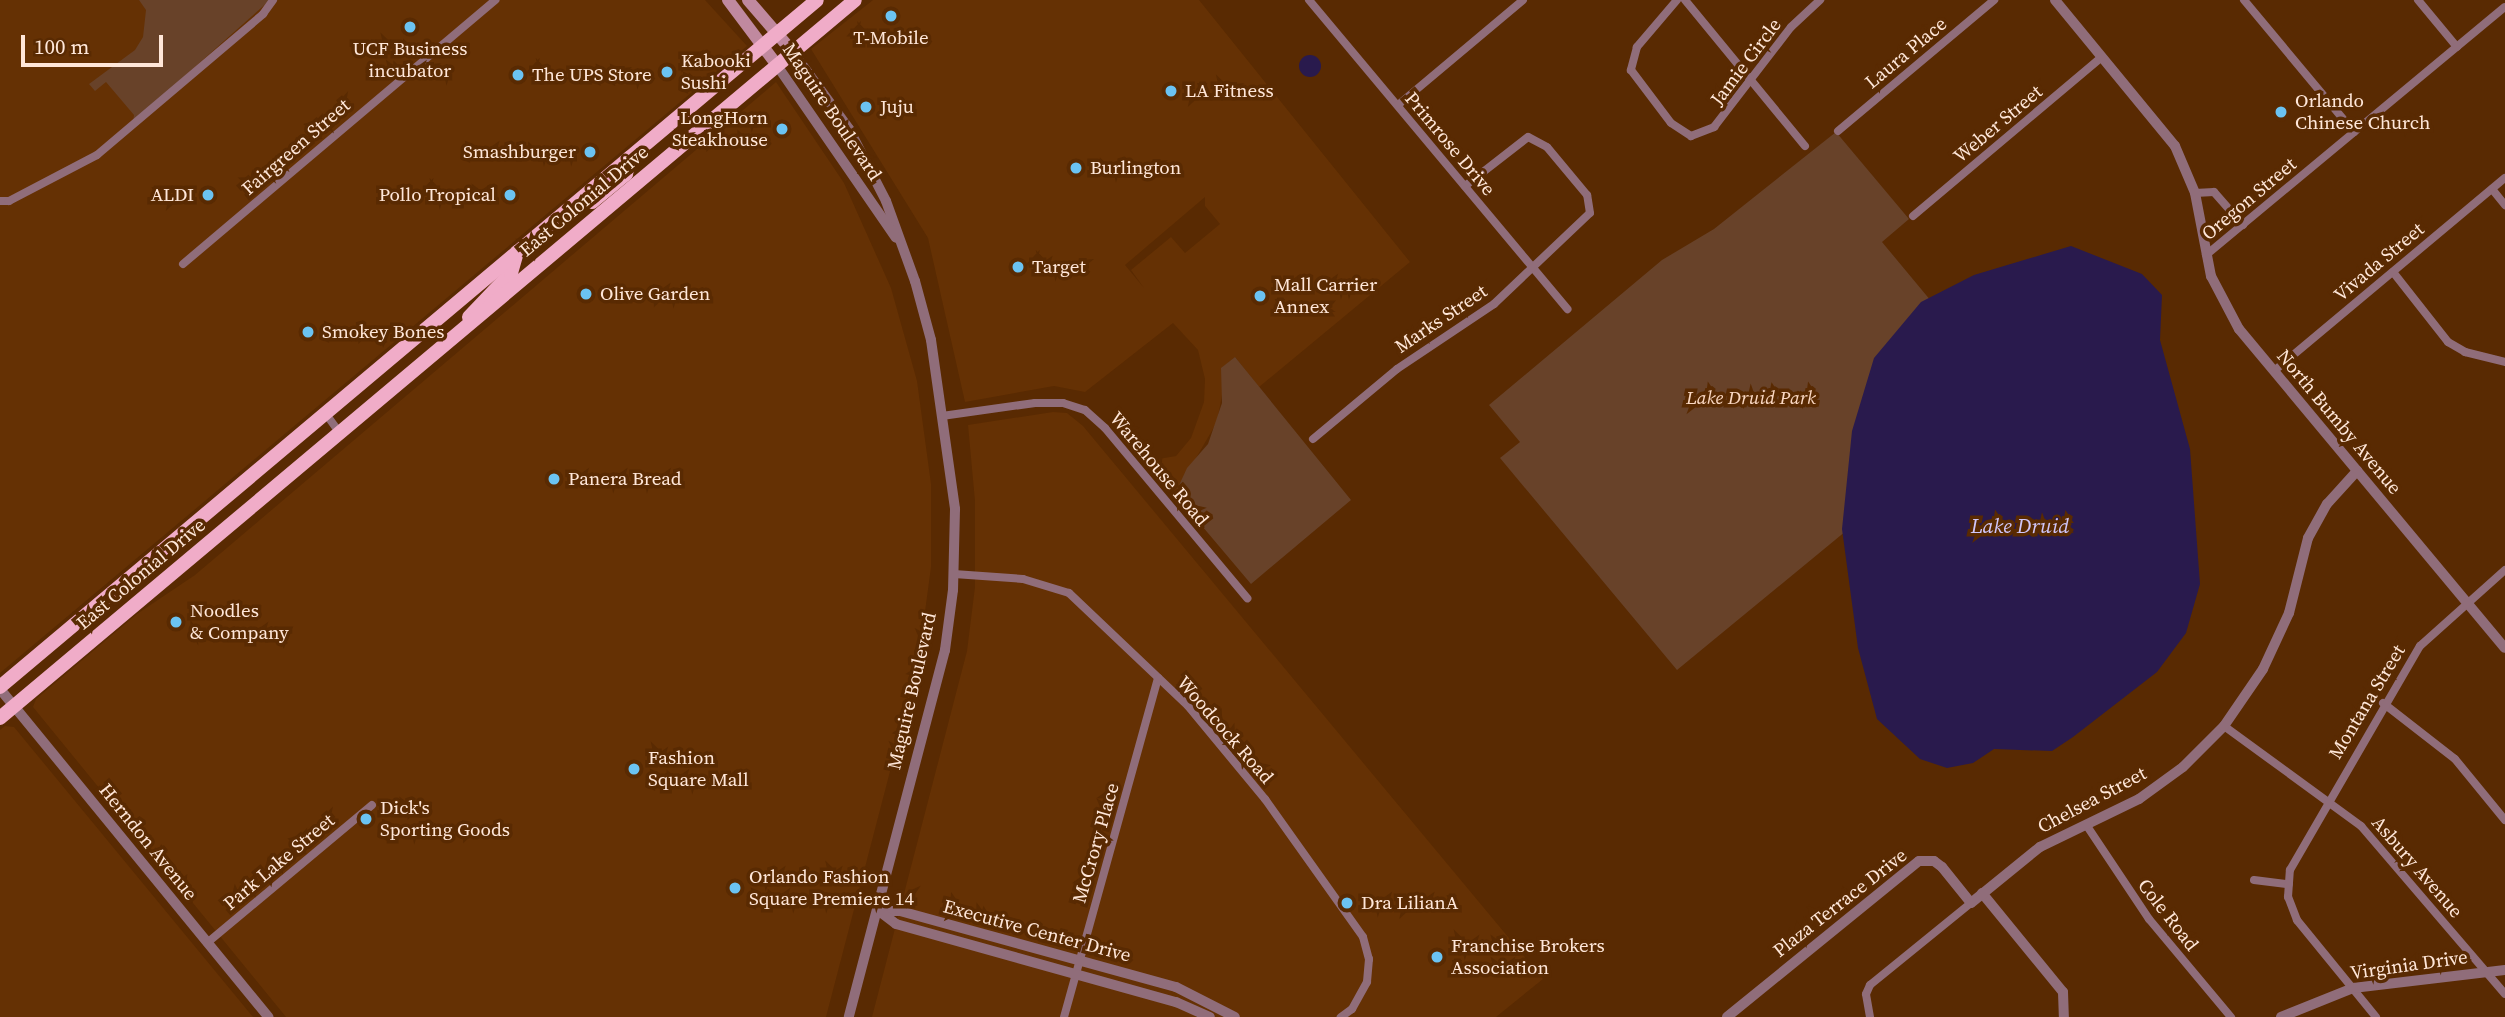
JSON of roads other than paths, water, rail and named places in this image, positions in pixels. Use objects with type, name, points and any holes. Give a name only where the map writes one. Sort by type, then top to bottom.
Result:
[{"type":"highway","name":"East Colonial Drive","points":[[0,688],[817,0]]},
{"type":"highway","name":"East Colonial Drive","points":[[0,718],[855,0]]},
{"type":"highway","points":[[528,274],[534,250],[626,174],[630,157]]},
{"type":"highway","points":[[468,325],[472,309],[511,273],[517,252]]},
{"type":"main road","name":"Maguire Boulevard","points":[[727,0],[776,64]]},
{"type":"main road","name":"Maguire Boulevard","points":[[748,0],[792,51]]},
{"type":"street","points":[[0,201],[9,201],[97,155],[263,14],[273,0]]},
{"type":"street","name":"Fairgreen Street","points":[[183,264],[495,0]]},
{"type":"street","name":"Primrose Drive","points":[[1308,0],[1567,309]]},
{"type":"street","points":[[1398,105],[1522,0]]},
{"type":"street","name":"Jamie Circle","points":[[1677,0],[1637,47],[1630,60],[1634,78],[1671,123],[1691,136],[1714,127],[1753,82],[1791,27],[1820,0]]},
{"type":"street","points":[[1685,0],[1805,146]]},
{"type":"street","name":"Laura Place","points":[[1838,131],[1994,0]]},
{"type":"street","points":[[2244,0],[2354,132]]},
{"type":"street","points":[[2418,0],[2457,47]]},
{"type":"street","name":"North Bumby Avenue","points":[[2061,2],[2175,146],[2195,193],[2206,255],[2227,311],[2505,648]]},
{"type":"street","name":"Oregon Street","points":[[2206,255],[2505,7]]},
{"type":"street","name":"Maguire Boulevard","points":[[792,51],[849,129],[887,201],[931,340],[955,509],[954,574],[945,650],[849,1017]]},
{"type":"street","name":"Weber Street","points":[[1913,216],[2102,57]]},
{"type":"street","name":"Maguire Boulevard","points":[[776,64],[903,247]]},
{"type":"street","name":"Marks Street","points":[[1313,439],[1396,369],[1493,304],[1584,222],[1590,213],[1587,195],[1547,147],[1528,137],[1465,186]]},
{"type":"street","name":"Vivada Street","points":[[2274,371],[2505,178]]},
{"type":"street","points":[[2492,189],[2505,205]]},
{"type":"street","points":[[2195,193],[2214,192],[2243,225]]},
{"type":"street","points":[[2393,272],[2448,342],[2465,352],[2505,362]]},
{"type":"street","name":"Warehouse Road","points":[[942,416],[1035,403],[1063,403],[1085,410],[1105,428],[1247,598]]},
{"type":"street","points":[[326,414],[339,432]]},
{"type":"street","name":"Chelsea Street","points":[[1870,1017],[1866,994],[1870,985],[2040,847],[2139,799],[2183,767],[2224,726],[2276,644],[2317,519],[2357,471]]},
{"type":"street","name":"Montana Street","points":[[2289,884],[2290,870],[2326,801],[2420,646],[2505,570]]},
{"type":"street","name":"Woodcock Road","points":[[954,574],[1023,579],[1069,593],[1158,678],[1225,750],[1356,925],[1367,948],[1369,971],[1359,998],[1341,1017]]},
{"type":"street","name":"McCrory Place","points":[[1064,1017],[1158,678]]},
{"type":"street","name":"Herndon Avenue","points":[[0,688],[268,1017]]},
{"type":"street","points":[[2383,704],[2455,759],[2505,820]]},
{"type":"street","name":"Asbury Avenue","points":[[2224,726],[2372,838],[2505,994]]},
{"type":"street","name":"Park Lake Street","points":[[207,943],[372,804]]},
{"type":"street","name":"Cole Road","points":[[2088,826],[2149,919],[2231,1017]]},
{"type":"street","name":"Plaza Terrace Drive","points":[[1727,1017],[1919,861],[1934,861],[1942,867],[1970,903]]},
{"type":"street","points":[[2254,880],[2289,884],[2288,897],[2297,920],[2376,1017]]},
{"type":"street","points":[[1982,893],[2063,992],[2064,1017]]},
{"type":"street","name":"Executive Center Drive","points":[[878,911],[900,911],[1189,991],[1235,1017]]},
{"type":"street","name":"Executive Center Drive","points":[[878,911],[896,924],[1176,1002],[1210,1017]]},
{"type":"street","name":"Virginia Drive","points":[[2281,1017],[2353,988],[2505,970]]},
{"type":"water","points":[[1310,55],[1320,62],[1321,66],[1314,76],[1310,77],[1300,70],[1299,66],[1306,56]]},
{"type":"water","name":"Lake Druid","points":[[2071,246],[2142,274],[2162,295],[2160,340],[2190,449],[2200,584],[2186,633],[2157,672],[2073,737],[2052,751],[1994,749],[1973,763],[1947,768],[1920,759],[1877,719],[1858,648],[1842,529],[1852,431],[1874,358],[1921,302],[1974,275]]},
{"type":"place","name":"T-Mobile","points":[[891,16]]},
{"type":"place","name":"UCF Business incubator","points":[[410,27]]},
{"type":"place","name":"Kabooki Sushi","points":[[667,72]]},
{"type":"place","name":"The UPS Store","points":[[518,75]]},
{"type":"place","name":"LA Fitness","points":[[1171,91]]},
{"type":"place","name":"Juju","points":[[866,107]]},
{"type":"place","name":"Orlando Chinese Church","points":[[2281,112]]},
{"type":"place","name":"LongHorn Steakhouse","points":[[782,129]]},
{"type":"place","name":"Smashburger","points":[[590,152]]},
{"type":"place","name":"Burlington","points":[[1076,168]]},
{"type":"place","name":"ALDI","points":[[208,195]]},
{"type":"place","name":"Pollo Tropical","points":[[510,195]]},
{"type":"place","name":"Target","points":[[1018,267]]},
{"type":"place","name":"Olive Garden","points":[[586,294]]},
{"type":"place","name":"Mall Carrier Annex","points":[[1260,296]]},
{"type":"place","name":"Smokey Bones","points":[[308,332]]},
{"type":"place","name":"Panera Bread","points":[[554,479]]},
{"type":"place","name":"Noodles & Company","points":[[176,622]]},
{"type":"place","name":"Fashion Square Mall","points":[[634,769]]},
{"type":"place","name":"Dick's Sporting Goods","points":[[366,819]]},
{"type":"place","name":"Orlando Fashion Square Premiere 14","points":[[735,888]]},
{"type":"place","name":"Dra LilianA","points":[[1347,903]]},
{"type":"place","name":"Franchise Brokers Association","points":[[1437,957]]},
{"type":"park label","name":"Lake Druid Park","points":[[1751,398]]}]
